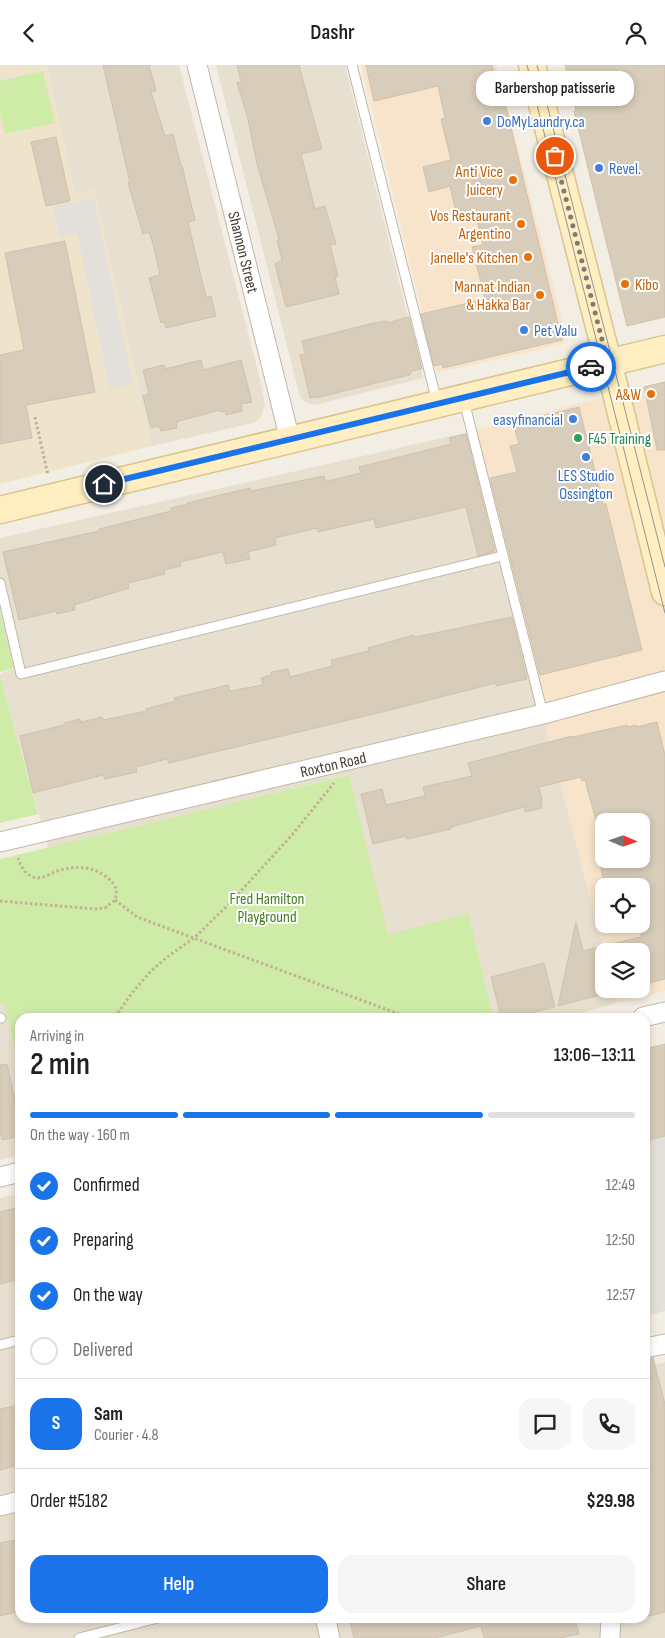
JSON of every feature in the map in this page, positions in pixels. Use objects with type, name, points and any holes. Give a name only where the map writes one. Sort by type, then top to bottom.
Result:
[{"type":"street","name":"Shannon Street","points":[[197,65],[290,440]]},
{"type":"street","points":[[532,65],[665,592]]},
{"type":"street","points":[[0,510],[665,349]]},
{"type":"street","name":"Roxton Road","points":[[0,842],[542,714],[665,681]]},
{"type":"street","points":[[650,1015],[665,1012]]},
{"type":"street","points":[[0,1177],[15,1173]]},
{"type":"street","points":[[0,1506],[15,1502]]},
{"type":"street","points":[[326,1623],[330,1638]]},
{"type":"street","points":[[610,1638],[611,1623]]},
{"type":"lane","points":[[352,65],[437,405]]},
{"type":"lane","points":[[464,398],[542,714]]},
{"type":"lane","points":[[0,583],[21,674],[502,556]]},
{"type":"lane","points":[[0,1345],[15,1341]]},
{"type":"lane","points":[[79,1638],[138,1623]]},
{"type":"path","points":[[35,417],[48,475]]},
{"type":"path","points":[[118,1013],[149,973],[167,957],[194,938],[230,904],[332,788],[337,774],[336,763]]},
{"type":"path","points":[[0,901],[95,909],[105,908],[115,900],[116,889],[112,881],[103,874],[84,867],[73,867],[41,878],[31,876],[18,861],[16,852]]},
{"type":"path","points":[[115,900],[137,917],[396,1013]]},
{"type":"shaded area","points":[[0,65],[47,65],[75,194],[94,189],[152,446],[0,484]]},
{"type":"shaded area","points":[[47,65],[179,65],[260,379],[265,405],[260,419],[253,423],[152,446],[94,190],[75,195]]},
{"type":"shaded area","points":[[216,65],[345,65],[423,378],[315,405],[307,403],[300,397]]},
{"type":"shaded area","points":[[361,65],[497,65],[566,336],[563,344],[437,373]]},
{"type":"shaded area","points":[[94,198],[133,384],[110,389],[77,233],[59,237],[53,206]]},
{"type":"shaded area","points":[[665,381],[665,991],[650,995],[650,943],[602,943],[599,933],[650,933],[650,878],[595,878],[595,916],[469,432]]},
{"type":"shaded area","points":[[469,432],[595,916],[595,933],[599,933],[602,943],[595,943],[595,998],[616,998],[617,1003],[581,1013],[492,1013],[469,913],[388,936],[348,775],[48,848],[0,674],[13,668],[0,612],[0,538]]},
{"type":"shaded area","points":[[616,998],[637,998],[617,1003]]},
{"type":"shaded area","points":[[4,1002],[15,1048],[15,1156],[0,1160],[0,1003]]},
{"type":"shaded area","points":[[665,1136],[665,1311],[650,1315],[650,1140]]},
{"type":"shaded area","points":[[15,1194],[15,1623],[650,1623],[650,1366],[665,1362],[665,1638],[0,1638],[0,1198]]},
{"type":"green space","points":[[43,71],[55,123],[5,134],[0,113],[0,81]]},
{"type":"green space","points":[[0,612],[14,668],[0,672]]},
{"type":"green space","points":[[0,674],[38,814],[0,823]]},
{"type":"green space","name":"Fred Hamilton Playground","points":[[349,775],[388,935],[469,913],[492,1013],[15,1013],[15,1048],[4,1003],[0,1003],[0,859]]},
{"type":"building","points":[[103,65],[149,65],[156,91],[151,92],[165,136],[173,134],[182,166],[195,220],[188,222],[206,297],[211,296],[216,316],[166,328],[164,322],[161,323],[149,278],[160,275],[149,232],[143,234],[128,183],[130,183]]},
{"type":"building","points":[[237,65],[299,65],[322,149],[301,154],[315,209],[325,206],[336,244],[330,245],[338,276],[335,277],[339,294],[286,307],[275,264],[282,260],[277,240],[279,239],[257,164],[248,119],[237,83],[241,82]]},
{"type":"building","points":[[366,65],[492,65],[502,104],[505,103],[562,340],[443,368],[442,364],[434,366],[421,314],[485,299],[472,247],[483,245],[475,211],[457,216],[450,186],[429,192],[423,167],[451,160],[441,119],[445,118],[438,86],[374,101]]},
{"type":"building","points":[[565,65],[665,65],[665,317],[627,326],[574,111],[576,111]]},
{"type":"building","points":[[56,137],[70,201],[46,206],[31,142]]},
{"type":"building","points":[[65,241],[95,392],[26,405],[32,438],[0,444],[0,355],[24,350],[5,253]]},
{"type":"building","points":[[409,317],[422,369],[411,371],[410,375],[310,398],[300,355],[305,354],[302,341],[369,324],[387,321],[387,323]]},
{"type":"building","points":[[201,360],[203,370],[241,360],[252,402],[241,404],[242,411],[226,415],[225,411],[220,412],[220,410],[176,422],[177,428],[161,431],[159,426],[151,428],[143,396],[149,394],[143,370],[164,365],[165,369]]},
{"type":"building","points":[[665,382],[665,450],[657,450],[644,387]]},
{"type":"building","points":[[579,407],[603,504],[606,504],[642,650],[540,675],[490,478],[517,472],[510,446],[519,444],[513,423]]},
{"type":"building","points":[[466,434],[495,551],[478,556],[466,507],[376,528],[374,519],[318,532],[317,528],[275,538],[276,545],[248,552],[250,559],[226,564],[223,552],[180,562],[181,566],[164,570],[165,574],[128,583],[129,588],[74,605],[75,610],[57,614],[56,611],[19,620],[3,552],[99,531],[99,529],[171,511],[171,508],[187,503],[250,488],[251,491],[324,476],[325,481],[328,481],[361,473],[359,467],[451,444],[449,438]]},
{"type":"building","points":[[512,617],[527,679],[496,686],[496,683],[169,763],[167,759],[136,767],[137,772],[105,779],[103,775],[33,793],[20,736],[80,719],[81,722],[102,717],[103,720],[147,711],[146,709],[175,701],[174,698],[228,685],[230,691],[263,685],[261,678],[272,675],[271,672],[288,669],[290,677],[333,666],[331,660],[369,651],[368,648],[414,635],[415,637]]},
{"type":"building","points":[[657,722],[665,755],[665,979],[650,983],[650,943],[616,943],[641,937],[641,933],[650,933],[650,878],[603,878],[601,868],[650,868],[650,813],[595,813],[595,817],[585,780],[582,781],[581,777],[539,787],[542,808],[525,812],[524,807],[451,827],[451,829],[407,839],[406,836],[373,844],[361,794],[382,789],[386,805],[425,796],[423,787],[472,776],[468,763],[572,736],[627,725],[627,727],[636,725],[636,727]]},
{"type":"building","points":[[576,922],[583,951],[595,948],[595,996],[558,1006]]},
{"type":"building","points":[[544,963],[555,1007],[530,1013],[500,1013],[491,977]]},
{"type":"building","points":[[665,1044],[665,1136],[650,1140],[650,1048]]},
{"type":"building","points":[[7,1064],[15,1100],[15,1137],[2,1140],[0,1131],[0,1065]]},
{"type":"building","points":[[15,1208],[15,1280],[0,1284],[0,1212]]},
{"type":"building","points":[[650,1358],[653,1358],[665,1404],[665,1612],[650,1616]]},
{"type":"building","points":[[15,1406],[15,1466],[0,1470],[0,1409]]},
{"type":"building","points":[[15,1540],[15,1612],[0,1616],[0,1543]]},
{"type":"building","points":[[350,1623],[576,1623],[579,1634],[560,1638],[484,1638],[481,1626],[435,1638],[354,1638]]},
{"type":"tram line","points":[[527,65],[665,613]]},
{"type":"tram line","points":[[537,65],[665,567]]},
{"type":"way so far","points":[[555,156],[608,363],[591,367]]},
{"type":"place","name":"DoMyLaundry.ca","points":[[487,121]]},
{"type":"place","name":"Barbershop patisserie","points":[[555,156]]},
{"type":"place","name":"Revel.","points":[[599,168]]},
{"type":"place","name":"Anti Vice Juicery","points":[[513,180]]},
{"type":"place","name":"Vos Restaurant Argentino","points":[[521,224]]},
{"type":"place","name":"Janelle's Kitchen","points":[[528,257]]},
{"type":"place","name":"Kibo","points":[[625,284]]},
{"type":"place","name":"Mannat Indian & Hakka Bar","points":[[540,295]]},
{"type":"place","name":"Pet Valu","points":[[524,330]]},
{"type":"place","name":"A&W","points":[[651,394]]},
{"type":"place","name":"easyfinancial","points":[[573,419]]},
{"type":"place","name":"F45 Training","points":[[578,438]]},
{"type":"place","name":"LES Studio Ossington","points":[[586,457]]},
{"type":"route","points":[[104,484],[591,367]]}]
